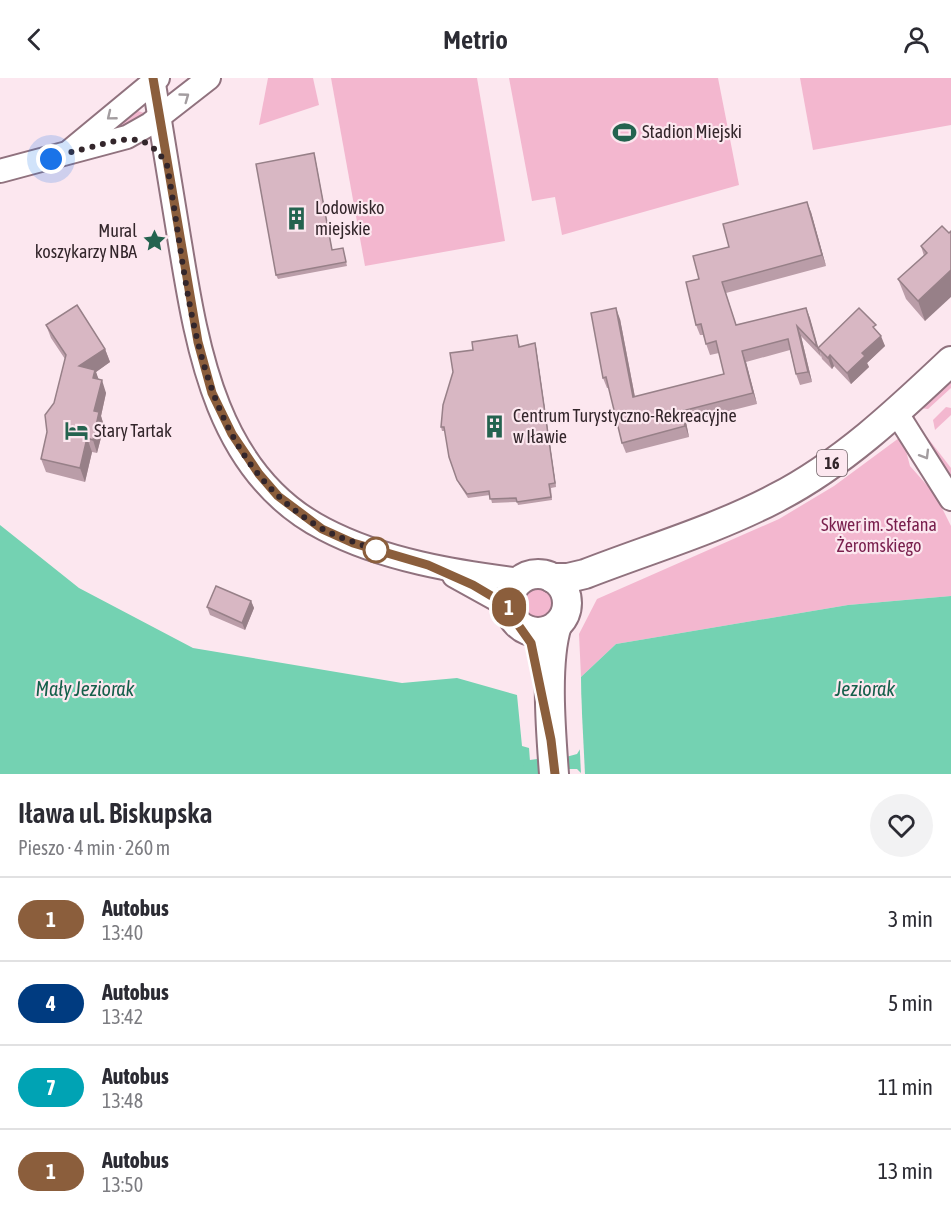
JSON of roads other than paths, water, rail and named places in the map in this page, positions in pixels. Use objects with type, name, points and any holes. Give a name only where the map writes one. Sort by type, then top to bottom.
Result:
[{"type":"main road","name":"16","points":[[522,580],[539,575],[568,578],[585,574],[693,535],[752,510],[802,483],[851,449],[896,412],[951,361]]},
{"type":"main road","name":"16","points":[[516,618],[540,632],[562,617],[591,589],[666,553],[693,535]]},
{"type":"main road","points":[[551,740],[553,639],[562,617],[564,591],[552,578]]},
{"type":"main road","points":[[522,580],[511,595],[516,618],[531,643],[551,740],[555,774]]},
{"type":"street","points":[[0,171],[127,137],[209,78]]},
{"type":"street","points":[[155,79],[167,165],[198,342],[212,393],[232,434],[259,474],[278,496],[322,529],[353,543],[428,565],[522,580]]},
{"type":"street","points":[[70,151],[155,79]]},
{"type":"street","points":[[127,137],[160,152],[167,165]]},
{"type":"street","points":[[896,412],[951,499]]},
{"type":"street","points":[[428,565],[473,585],[516,618]]},
{"type":"water","name":"Mały Jeziorak","points":[[0,525],[79,588],[193,648],[402,683],[457,678],[517,695],[522,746],[529,748],[531,774],[0,774]]},
{"type":"water","name":"Jeziorak","points":[[951,596],[951,774],[582,774],[577,769],[567,769],[566,757],[577,754],[582,746],[581,677],[616,644],[848,605]]},
{"type":"waterway","points":[[531,768],[560,764]]},
{"type":"place","name":"Stadion Miejski","points":[[624,132]]},
{"type":"place","name":"Lodowisko miejskie","points":[[297,218]]},
{"type":"place","name":"Mural koszykarzy NBA","points":[[155,241]]},
{"type":"place","name":"Centrum Turystyczno-Rekreacyjne w Iławie","points":[[495,426]]},
{"type":"place","name":"Stary Tartak","points":[[76,431]]},
{"type":"park label","name":"Skwer im. Stefana Żeromskiego","points":[[879,535]]}]
